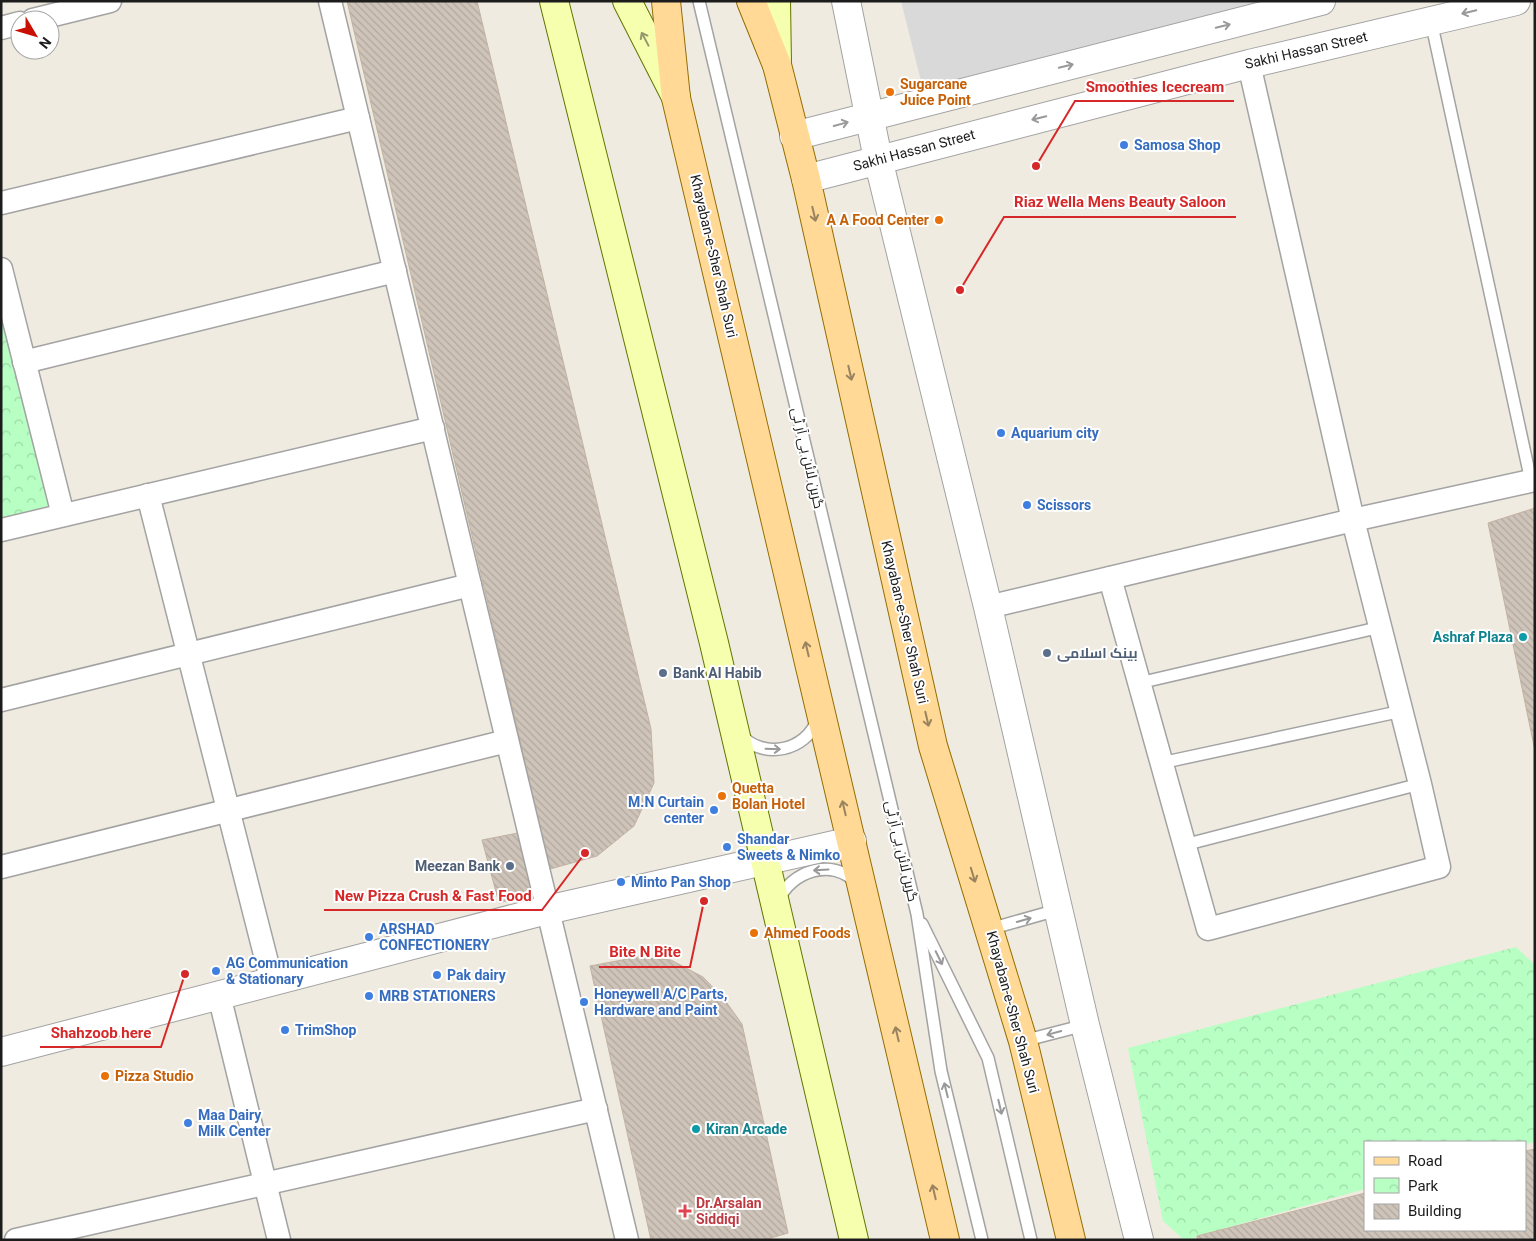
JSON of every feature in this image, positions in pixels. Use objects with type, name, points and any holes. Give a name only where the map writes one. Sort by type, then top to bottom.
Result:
[{"type":"main road","points":[[554,1],[734,725],[854,1240]]},
{"type":"main road","points":[[627,1],[676,98]]},
{"type":"main road","name":"Khayaban-e-Sher Shah Suri","points":[[666,1],[676,98],[852,841],[944,1240]]},
{"type":"main road","name":"Khayaban-e-Sher Shah Suri","points":[[751,1],[777,65],[806,179],[933,746],[1023,1041],[1071,1240]]},
{"type":"main road","points":[[776,1],[777,65]]},
{"type":"street","points":[[60,13],[110,1]]},
{"type":"street","points":[[330,1],[627,1240]]},
{"type":"street","points":[[846,1],[878,159],[988,607],[1057,910],[1139,1240]]},
{"type":"street","points":[[794,136],[1259,9],[1321,1]]},
{"type":"street","name":"Sakhi Hassan Street","points":[[806,179],[1249,64],[1516,1]]},
{"type":"street","points":[[1110,578],[1208,929],[1439,867],[1402,711],[1353,520],[1249,64]]},
{"type":"street","points":[[1,203],[358,118]]},
{"type":"street","points":[[1,269],[63,515]]},
{"type":"street","points":[[24,362],[395,271]]},
{"type":"street","points":[[1,530],[433,428]]},
{"type":"street","points":[[988,607],[1353,520],[1533,480]]},
{"type":"street","points":[[148,495],[272,982]]},
{"type":"street","points":[[1,700],[470,585]]},
{"type":"street","points":[[1,866],[507,741]]},
{"type":"street","points":[[1,1052],[547,910],[765,859],[852,841]]},
{"type":"street","points":[[219,995],[279,1240]]},
{"type":"street","points":[[16,1240],[596,1109]]},
{"type":"lane","name":"گرین لائن بی آر ٹی","points":[[699,1],[917,914],[941,1071],[982,1240]]},
{"type":"lane","points":[[1431,21],[1533,480]]},
{"type":"lane","points":[[1139,683],[1381,627]]},
{"type":"lane","points":[[734,725],[742,737],[754,746],[769,750],[783,749],[797,744],[809,735],[817,722],[820,708]]},
{"type":"lane","points":[[1161,764],[1402,711]]},
{"type":"lane","points":[[1184,845],[1420,784]]},
{"type":"lane","points":[[776,907],[787,886],[807,872],[822,869],[838,871],[852,878],[863,889]]},
{"type":"lane","points":[[990,929],[1057,910]]},
{"type":"lane","name":"گرین لائن بی آر ٹی","points":[[917,914],[988,1058],[1031,1240]]},
{"type":"lane","points":[[1023,1041],[1085,1025]]},
{"type":"shaded area","points":[[901,1],[1257,1],[1261,16],[926,101]]},
{"type":"green space","points":[[1,269],[63,515],[1,530]]},
{"type":"green space","points":[[1516,947],[1535,965],[1535,1142],[1526,1144],[1526,1141],[1364,1141],[1364,1189],[1197,1236],[1193,1240],[1184,1240],[1163,1221],[1128,1048]]},
{"type":"building","points":[[347,1],[477,1],[651,729],[654,783],[634,826],[597,856],[550,869]]},
{"type":"building","name":"Ashraf Plaza","points":[[1535,508],[1535,751],[1488,523]]},
{"type":"building","name":"Meezan Bank","points":[[523,832],[536,893],[499,903],[482,840]]},
{"type":"building","name":"Kiran Arcade","points":[[638,957],[671,960],[703,977],[724,999],[742,1024],[788,1233],[764,1240],[651,1240],[590,966]]},
{"type":"building","points":[[1535,1149],[1535,1240],[1197,1240],[1197,1236],[1364,1193],[1364,1231],[1526,1231],[1526,1151]]},
{"type":"place","name":"Sugarcane Juice Point","points":[[890,92]]},
{"type":"place","name":"Samosa Shop","points":[[1124,145]]},
{"type":"place","name":"Smoothies Icecream","points":[[1036,166]]},
{"type":"place","name":"A A Food Center","points":[[939,220]]},
{"type":"place","name":"Riaz Wella Mens Beauty Saloon","points":[[960,290]]},
{"type":"place","name":"Aquarium city","points":[[1001,433]]},
{"type":"place","name":"Scissors","points":[[1027,505]]},
{"type":"place","name":"Ashraf Plaza","points":[[1523,637]]},
{"type":"place","name":"بینک اسلامی","points":[[1047,653]]},
{"type":"place","name":"Bank Al Habib","points":[[663,673]]},
{"type":"place","name":"Quetta Bolan Hotel","points":[[722,796]]},
{"type":"place","name":"M.N Curtain center","points":[[714,810]]},
{"type":"place","name":"Shandar Sweets & Nimko","points":[[727,847]]},
{"type":"place","name":"New Pizza Crush & Fast Food","points":[[585,853]]},
{"type":"place","name":"Meezan Bank","points":[[510,866]]},
{"type":"place","name":"Minto Pan Shop","points":[[621,882]]},
{"type":"place","name":"Bite N Bite","points":[[704,901]]},
{"type":"place","name":"Ahmed Foods","points":[[754,933]]},
{"type":"place","name":"ARSHAD CONFECTIONERY","points":[[369,937]]},
{"type":"place","name":"AG Communication & Stationary","points":[[216,971]]},
{"type":"place","name":"Shahzoob here","points":[[185,974]]},
{"type":"place","name":"Pak dairy","points":[[437,975]]},
{"type":"place","name":"MRB STATIONERS","points":[[369,996]]},
{"type":"place","name":"Honeywell A/C Parts, Hardware and Paint","points":[[584,1002]]},
{"type":"place","name":"TrimShop","points":[[285,1030]]},
{"type":"place","name":"Pizza Studio","points":[[105,1076]]},
{"type":"place","name":"Maa Dairy Milk Center","points":[[188,1123]]},
{"type":"place","name":"Kiran Arcade","points":[[696,1129]]},
{"type":"place","name":"Dr.Arsalan Siddiqi","points":[[685,1211]]}]
